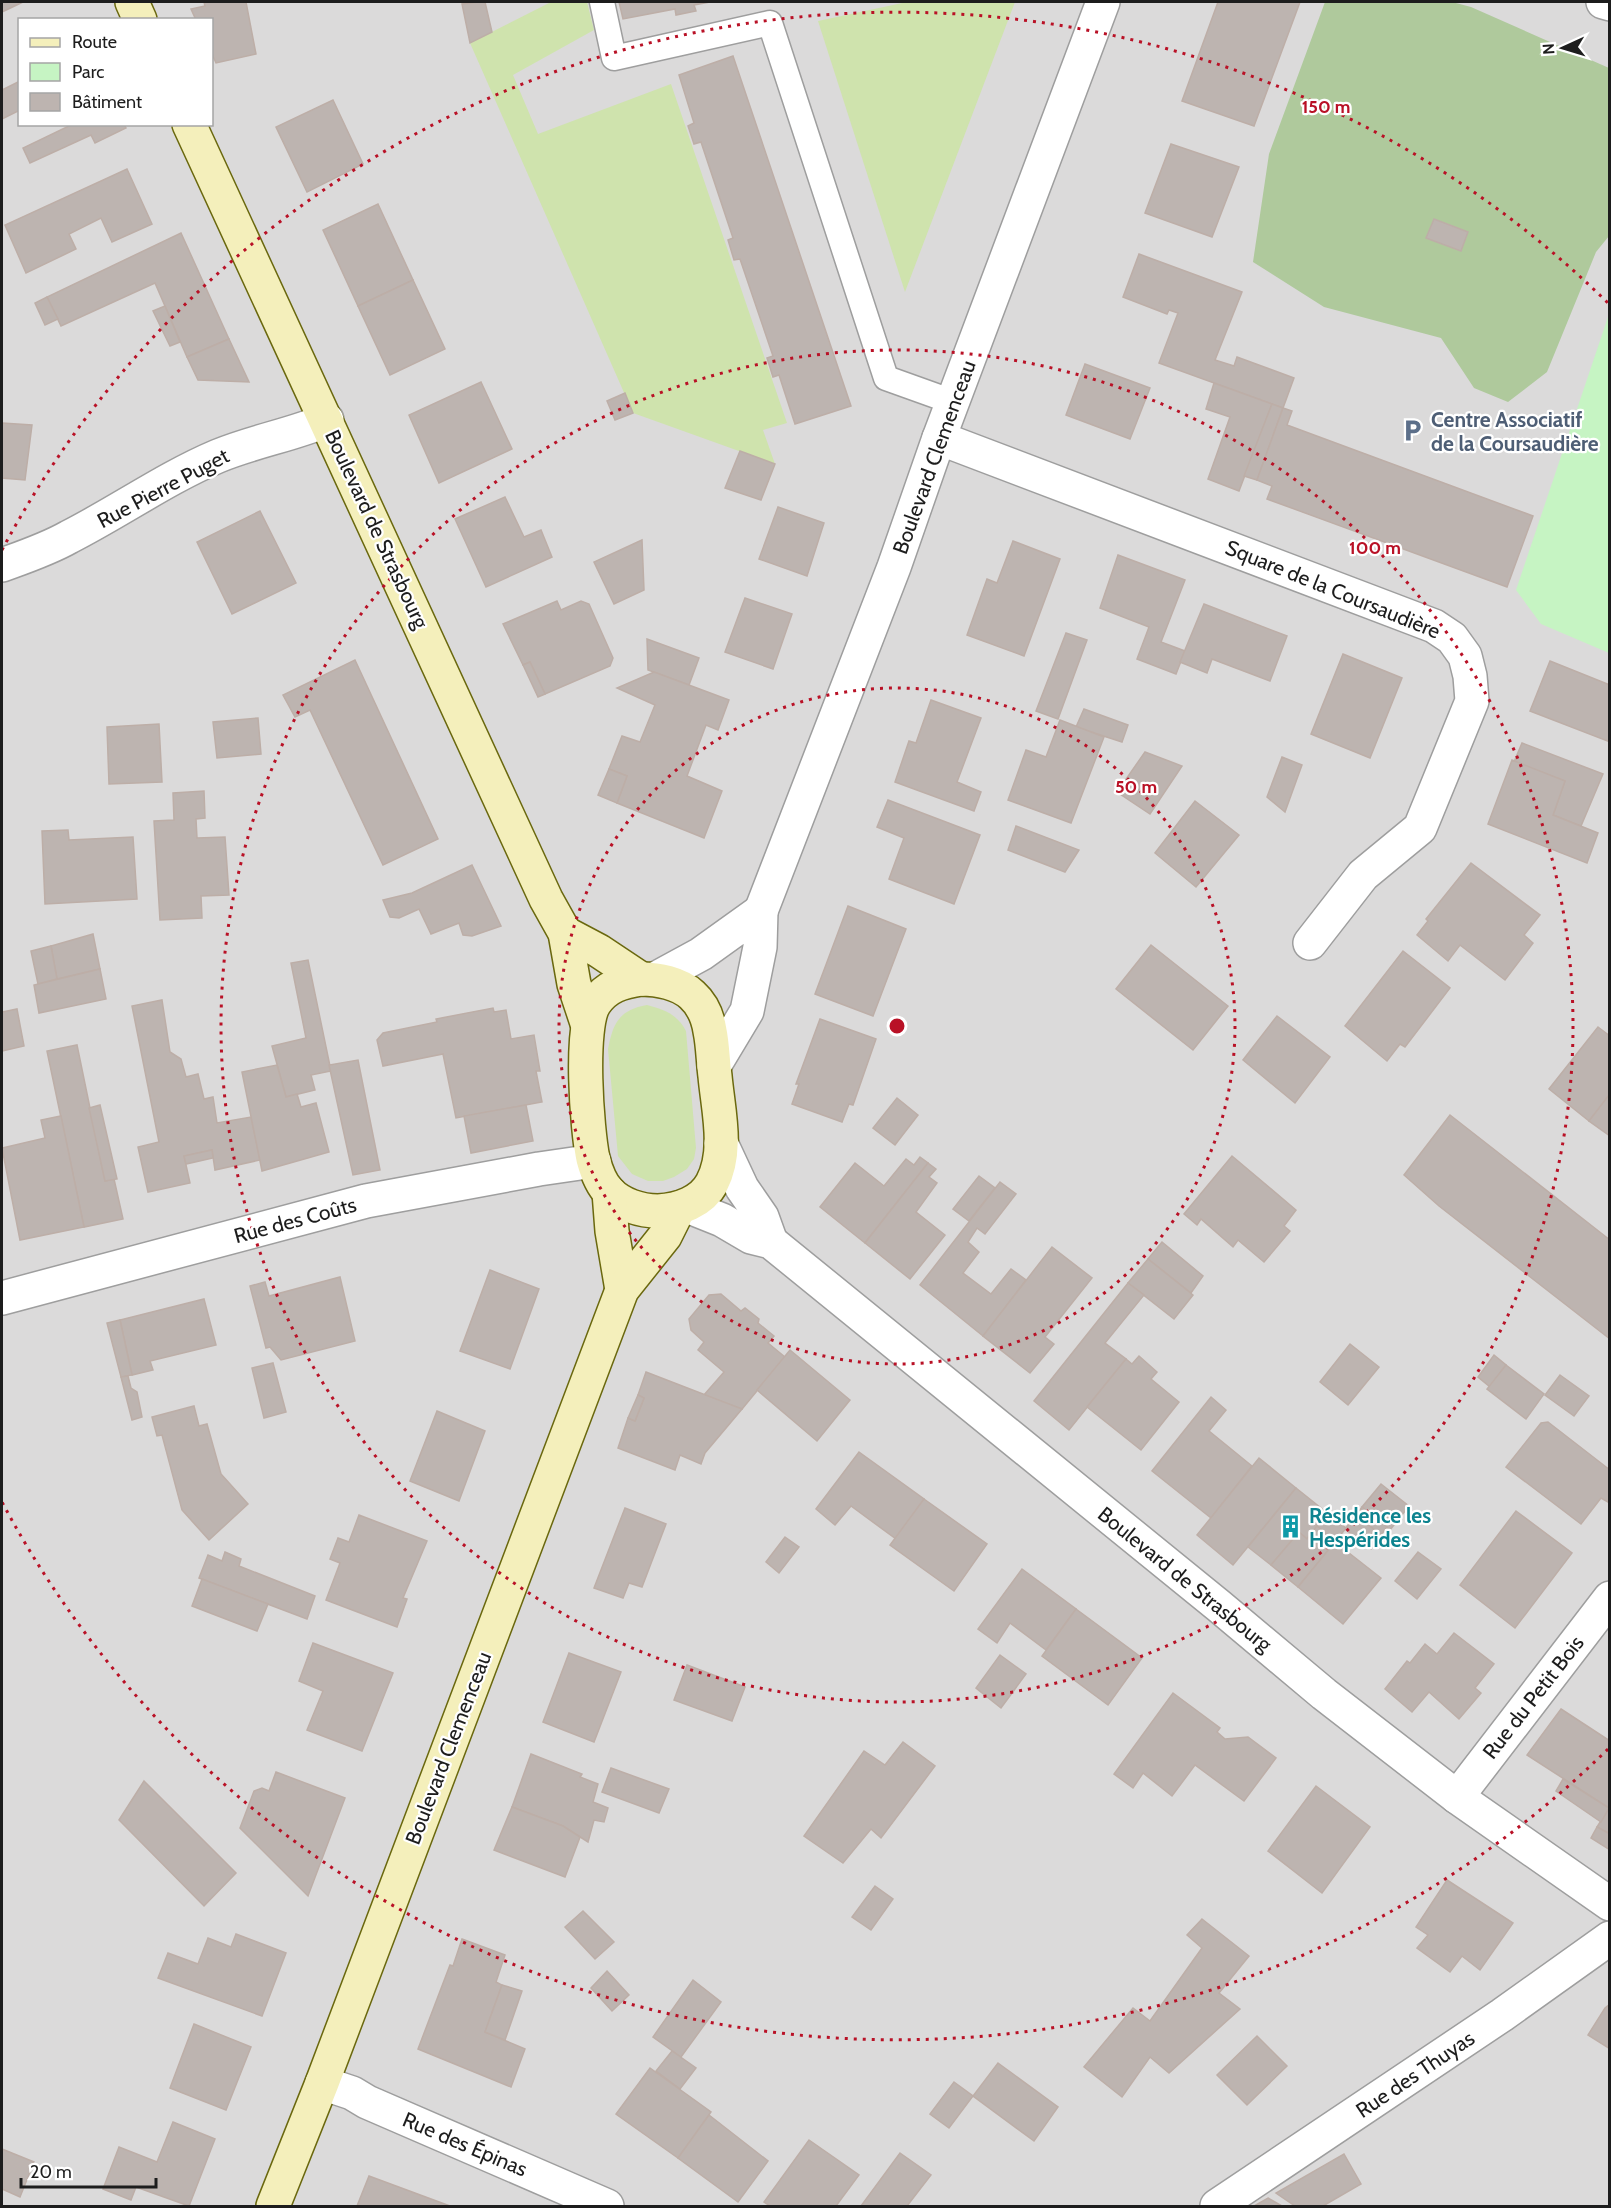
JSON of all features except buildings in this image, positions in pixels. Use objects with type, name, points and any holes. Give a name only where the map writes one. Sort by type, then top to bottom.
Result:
[{"type":"main road","points":[[132,2],[139,18]]},
{"type":"main road","name":"Boulevard de Strasbourg","points":[[190,126],[546,899],[565,933],[574,984],[587,1023]]},
{"type":"main road","points":[[565,933],[648,979],[677,986],[691,994],[703,1008],[710,1030],[714,1066],[721,1143],[719,1167],[711,1185],[701,1196],[683,1207],[658,1211],[637,1209],[622,1202],[609,1192],[600,1179],[590,1139],[585,1046],[587,1023],[593,1005],[605,990],[622,982],[648,979]]},
{"type":"main road","points":[[609,1192],[612,1231],[622,1290]]},
{"type":"main road","name":"Boulevard Clemenceau","points":[[273,2206],[322,2083],[622,1290],[664,1236],[683,1207]]},
{"type":"street","name":"Boulevard Clemenceau","points":[[714,1066],[747,1011],[760,947],[761,911],[894,567],[939,438],[1103,2]]},
{"type":"street","points":[[1603,2],[1610,4]]},
{"type":"street","name":"Rue Pierre Puget","points":[[2,565],[67,539],[185,472],[219,456],[327,420]]},
{"type":"street","name":"Square de la Coursaudière","points":[[939,438],[1434,626],[1452,638],[1465,656],[1470,676],[1472,701],[1420,828],[1363,876],[1310,943]]},
{"type":"street","points":[[648,979],[701,954],[761,911]]},
{"type":"street","name":"Boulevard de Strasbourg","points":[[721,1143],[742,1188],[762,1217],[771,1242]]},
{"type":"street","name":"Rue des Coûts","points":[[2,1298],[366,1201],[594,1161]]},
{"type":"street","name":"Boulevard de Strasbourg","points":[[683,1207],[722,1220],[751,1237],[771,1242],[1324,1694],[1457,1797],[1610,1904]]},
{"type":"street","name":"Rue du Petit Bois","points":[[1457,1797],[1610,1598]]},
{"type":"street","name":"Rue des Thuyas","points":[[1217,2206],[1492,2022],[1610,1938]]},
{"type":"street","name":"Rue des Épinas","points":[[322,2083],[351,2093],[607,2206]]},
{"type":"lane","points":[[603,2],[614,58],[770,23],[886,378],[953,402]]},
{"type":"shaded area","points":[[2,2],[1609,2],[1609,2206],[2,2206]]},
{"type":"green space","points":[[551,2],[587,2],[594,30],[513,75],[538,134],[671,84],[787,423],[763,430],[775,464],[633,413],[470,43]]},
{"type":"green space","points":[[907,2],[1015,2],[905,292],[818,21]]},
{"type":"green space","points":[[1325,2],[1452,2],[1471,7],[1609,68],[1609,236],[1596,252],[1547,372],[1508,402],[1474,388],[1441,338],[1324,307],[1253,262],[1269,154]]},
{"type":"green space","points":[[1609,314],[1609,653],[1541,624],[1516,590]]},
{"type":"green space","points":[[647,1005],[679,1020],[686,1031],[696,1148],[694,1159],[687,1169],[663,1181],[648,1181],[632,1174],[618,1156],[608,1049],[612,1032],[619,1019],[630,1010]]},
{"type":"place","name":"Centre Associatif de la Coursaudière","points":[[1413,431]]},
{"type":"place","name":"Résidence les Hespérides","points":[[1291,1527]]}]
